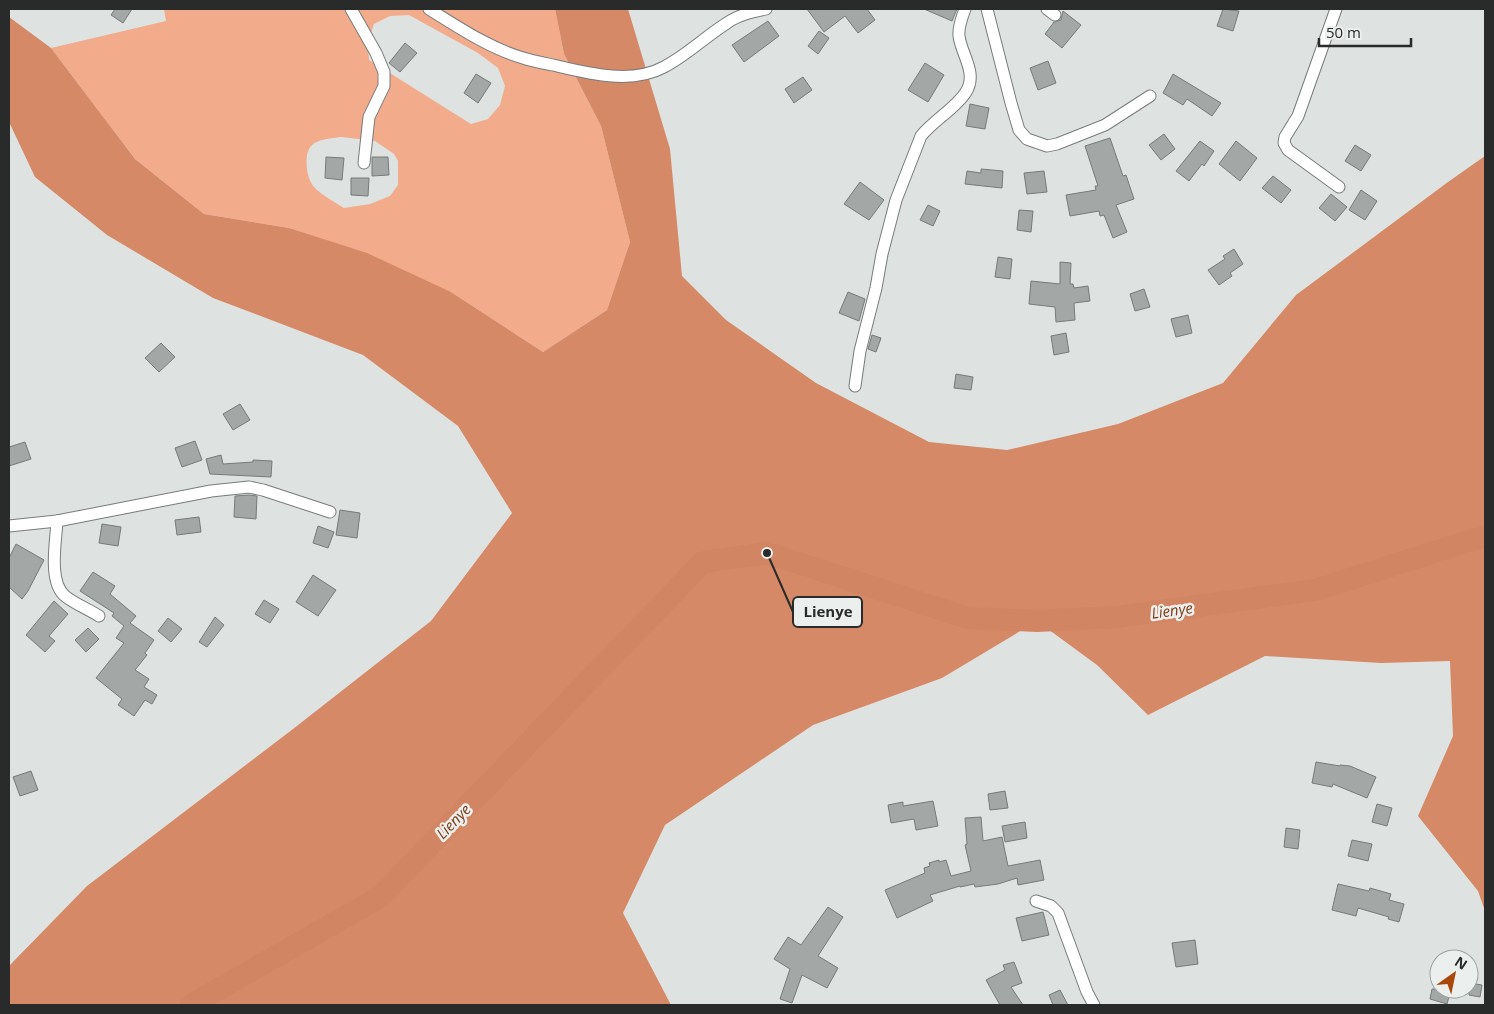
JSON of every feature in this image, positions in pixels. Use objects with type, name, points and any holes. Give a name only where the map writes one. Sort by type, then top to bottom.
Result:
[{"type":"street","points":[[351,9],[376,53],[384,72],[384,86],[369,117],[364,163]]},
{"type":"street","points":[[429,9],[473,36],[522,58],[584,72],[623,76],[644,74],[664,68],[728,22],[746,13],[766,9]]},
{"type":"street","points":[[855,386],[860,351],[896,200],[921,136],[927,128],[967,92],[970,80],[968,62],[959,35],[965,9]]},
{"type":"street","points":[[987,9],[1019,130],[1027,139],[1047,146],[1057,144],[1105,125],[1150,96]]},
{"type":"street","points":[[1336,9],[1298,116],[1285,137],[1284,143],[1288,150],[1339,187]]},
{"type":"street","points":[[9,526],[56,521],[211,490],[249,487],[330,512]]},
{"type":"street","points":[[56,521],[54,569],[59,589],[64,596],[99,616]]},
{"type":"street","points":[[1036,901],[1051,906],[1058,913],[1087,992],[1094,1005]]},
{"type":"shaded area","points":[[164,9],[555,9],[564,54],[601,126],[630,242],[607,310],[543,352],[451,292],[289,228],[204,214],[135,159],[51,48],[166,21]],"holes":[[[409,15],[478,53],[498,68],[505,86],[500,105],[488,119],[471,124],[369,60],[368,42],[374,24],[390,16]],[[341,137],[375,141],[394,154],[398,161],[398,185],[390,196],[370,204],[344,208],[315,188],[310,181],[307,169],[310,147],[325,139]]]},
{"type":"shaded area","points":[[555,9],[628,9],[670,149],[682,276],[726,320],[816,383],[929,442],[1007,450],[1118,424],[1223,383],[1296,295],[1485,156],[1485,911],[1478,891],[1418,816],[1453,736],[1450,661],[1381,663],[1265,656],[1148,715],[1097,665],[1037,621],[942,678],[813,725],[665,825],[623,913],[671,1005],[9,1005],[9,966],[87,886],[431,621],[512,513],[458,426],[363,355],[213,298],[107,235],[35,177],[9,122],[9,17],[51,48],[135,159],[204,214],[289,228],[367,253],[451,292],[543,352],[607,310],[630,242],[601,126],[564,54]]},
{"type":"building","points":[[115,9],[132,9],[123,23],[111,15]]},
{"type":"building","points":[[807,9],[867,9],[875,20],[858,33],[845,16],[824,32]]},
{"type":"building","points":[[924,9],[957,9],[952,21]]},
{"type":"building","points":[[1223,9],[1239,11],[1233,31],[1217,26]]},
{"type":"building","points":[[1063,11],[1081,25],[1062,48],[1045,34],[1054,22],[1061,20]]},
{"type":"building","points":[[768,21],[779,36],[744,62],[732,45]]},
{"type":"building","points":[[819,31],[829,38],[818,54],[808,46]]},
{"type":"building","points":[[405,43],[417,53],[400,72],[389,63]]},
{"type":"building","points":[[1048,61],[1056,83],[1038,90],[1030,68]]},
{"type":"building","points":[[925,63],[944,75],[928,102],[908,90]]},
{"type":"building","points":[[476,74],[491,83],[478,103],[464,93]]},
{"type":"building","points":[[1173,74],[1221,103],[1212,116],[1187,99],[1183,105],[1163,93]]},
{"type":"building","points":[[803,77],[812,90],[794,103],[785,89]]},
{"type":"building","points":[[970,104],[989,108],[985,129],[966,126]]},
{"type":"building","points":[[1164,134],[1175,149],[1161,160],[1149,145]]},
{"type":"building","points":[[1110,138],[1123,176],[1126,175],[1134,199],[1116,205],[1127,232],[1113,238],[1104,215],[1100,216],[1099,211],[1070,216],[1066,195],[1096,190],[1095,186],[1098,186],[1085,146]]},
{"type":"building","points":[[1200,141],[1214,151],[1204,166],[1202,164],[1189,181],[1176,171]]},
{"type":"building","points":[[1236,141],[1257,158],[1240,181],[1219,164]]},
{"type":"building","points":[[1355,145],[1371,155],[1361,171],[1345,161]]},
{"type":"building","points":[[326,157],[344,158],[342,180],[325,178]]},
{"type":"building","points":[[372,157],[388,157],[389,175],[372,176]]},
{"type":"building","points":[[981,169],[1003,171],[1002,188],[965,184],[967,171],[981,173]]},
{"type":"building","points":[[1044,171],[1047,192],[1027,194],[1024,173]]},
{"type":"building","points":[[1273,176],[1291,190],[1281,203],[1262,188]]},
{"type":"building","points":[[351,178],[369,178],[368,196],[351,195]]},
{"type":"building","points":[[860,182],[884,200],[869,220],[844,204]]},
{"type":"building","points":[[1361,190],[1377,201],[1365,220],[1349,210]]},
{"type":"building","points":[[1331,194],[1347,207],[1335,221],[1319,208]]},
{"type":"building","points":[[928,205],[940,211],[933,226],[920,220]]},
{"type":"building","points":[[1019,210],[1033,211],[1031,232],[1017,230]]},
{"type":"building","points":[[1234,249],[1243,264],[1230,273],[1232,276],[1219,285],[1208,270],[1225,259],[1223,256]]},
{"type":"building","points":[[998,257],[1012,259],[1010,279],[995,277]]},
{"type":"building","points":[[1060,262],[1071,263],[1070,284],[1073,284],[1074,288],[1088,286],[1090,301],[1074,303],[1075,320],[1056,322],[1055,307],[1029,304],[1031,281],[1060,284]]},
{"type":"building","points":[[1144,289],[1150,307],[1135,311],[1130,294]]},
{"type":"building","points":[[848,292],[865,299],[859,321],[839,313]]},
{"type":"building","points":[[1188,315],[1192,333],[1176,337],[1171,319]]},
{"type":"building","points":[[1066,333],[1069,352],[1054,355],[1051,336]]},
{"type":"building","points":[[872,335],[881,338],[876,352],[868,349]]},
{"type":"building","points":[[161,343],[175,357],[159,372],[145,358]]},
{"type":"building","points":[[956,374],[973,377],[971,390],[954,388]]},
{"type":"building","points":[[240,404],[250,420],[233,430],[223,414]]},
{"type":"building","points":[[195,441],[202,460],[182,467],[175,448]]},
{"type":"building","points":[[25,442],[31,459],[9,466],[9,447]]},
{"type":"building","points":[[221,455],[223,464],[253,462],[253,460],[272,461],[271,477],[210,474],[206,459]]},
{"type":"building","points":[[235,496],[257,496],[256,519],[234,517]]},
{"type":"building","points":[[340,510],[360,513],[357,538],[336,535]]},
{"type":"building","points":[[199,517],[201,532],[177,535],[175,520]]},
{"type":"building","points":[[102,524],[121,527],[118,546],[99,543]]},
{"type":"building","points":[[318,526],[334,532],[328,548],[313,543]]},
{"type":"building","points":[[16,544],[44,560],[22,599],[9,587],[9,558]]},
{"type":"building","points":[[93,572],[115,586],[110,594],[136,616],[130,623],[154,640],[145,653],[147,655],[135,670],[149,679],[144,687],[157,695],[152,704],[145,700],[134,716],[118,705],[122,699],[96,678],[124,643],[116,638],[124,626],[112,616],[114,613],[80,591]]},
{"type":"building","points":[[313,575],[336,590],[318,616],[296,602]]},
{"type":"building","points":[[264,600],[279,609],[270,623],[255,614]]},
{"type":"building","points":[[54,601],[68,614],[49,636],[55,641],[45,652],[26,635]]},
{"type":"building","points":[[215,617],[224,625],[207,647],[199,642]]},
{"type":"building","points":[[168,618],[182,629],[171,642],[158,631]]},
{"type":"building","points":[[88,628],[99,639],[86,652],[75,640]]},
{"type":"building","points":[[1316,762],[1350,766],[1376,777],[1367,798],[1333,784],[1332,787],[1312,783]]},
{"type":"building","points":[[31,771],[38,790],[20,796],[13,777]]},
{"type":"building","points":[[1005,791],[1008,808],[990,810],[988,794]]},
{"type":"building","points":[[933,801],[938,826],[916,830],[914,819],[891,823],[888,805],[903,802],[903,806]]},
{"type":"building","points":[[1377,804],[1392,808],[1387,826],[1372,822]]},
{"type":"building","points":[[981,817],[983,841],[1002,837],[1008,866],[1040,860],[1044,880],[1018,885],[1017,878],[998,884],[975,887],[974,884],[960,886],[930,895],[933,901],[897,918],[885,890],[925,873],[924,868],[930,866],[929,863],[939,860],[939,862],[946,860],[951,876],[971,871],[965,845],[967,844],[965,818]]},
{"type":"building","points":[[1025,822],[1027,838],[1005,842],[1002,826]]},
{"type":"building","points":[[1286,828],[1300,830],[1298,849],[1284,847]]},
{"type":"building","points":[[1352,840],[1372,844],[1368,861],[1348,856]]},
{"type":"building","points":[[1338,884],[1369,891],[1370,888],[1391,894],[1389,900],[1404,904],[1399,922],[1388,919],[1389,917],[1358,908],[1356,916],[1332,910]]},
{"type":"building","points":[[828,907],[843,917],[818,956],[838,968],[827,988],[802,975],[792,1003],[780,999],[790,969],[774,959],[788,937],[801,945]]},
{"type":"building","points":[[1043,912],[1049,935],[1022,941],[1016,918]]},
{"type":"building","points":[[1195,940],[1198,964],[1176,967],[1172,943]]},
{"type":"building","points":[[1014,962],[1022,983],[1011,987],[1023,1005],[1000,1005],[986,980],[1005,970],[1003,965]]},
{"type":"building","points":[[1479,985],[1482,985],[1479,997]]},
{"type":"building","points":[[1060,990],[1068,1005],[1053,1005],[1049,995]]},
{"type":"building","points":[[1430,999],[1448,999],[1447,1004]]},
{"type":"waterway","name":"Lienye","points":[[191,1005],[380,897],[703,562],[767,553],[968,618],[1037,621],[1117,617],[1315,590],[1485,536]]},
{"type":"place","name":"Lienye","points":[[767,553]]}]
